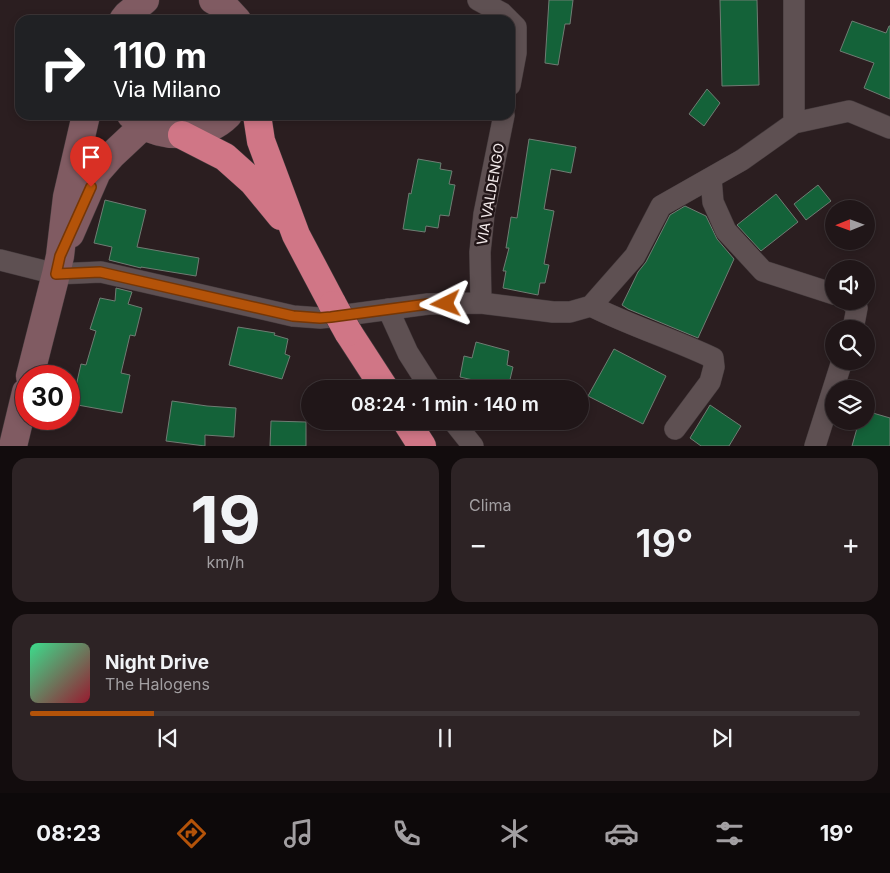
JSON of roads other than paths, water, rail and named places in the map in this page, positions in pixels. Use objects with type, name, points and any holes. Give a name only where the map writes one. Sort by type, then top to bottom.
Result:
[{"type":"highway","points":[[258,120],[261,141],[296,235],[348,332],[380,380]]},
{"type":"highway","points":[[182,135],[225,157],[253,182],[296,235]]},
{"type":"highway","points":[[412,430],[422,446]]},
{"type":"main road","points":[[33,365],[58,265],[67,197],[85,120]]},
{"type":"main road","points":[[58,265],[97,172],[112,155],[137,120],[162,132],[182,135],[206,130],[221,120]]},
{"type":"main road","points":[[13,446],[17,430]]},
{"type":"street","points":[[478,0],[504,15]]},
{"type":"street","points":[[794,0],[794,123]]},
{"type":"street","points":[[515,26],[515,58]]},
{"type":"street","points":[[0,260],[58,265],[100,272],[293,316],[326,318],[428,304],[482,303],[553,312],[570,312],[591,306],[635,256],[661,206],[742,160],[794,123],[849,110],[890,128]]},
{"type":"street","name":"VIA VALDENGO","points":[[482,303],[480,252],[484,214],[503,120]]},
{"type":"street","points":[[711,178],[713,202],[726,231],[763,271],[825,291]]},
{"type":"street","points":[[591,306],[712,358],[714,367],[710,382],[674,429]]},
{"type":"street","points":[[388,309],[408,353],[425,380]]},
{"type":"street","points":[[815,446],[839,370]]},
{"type":"street","points":[[460,430],[473,446]]}]
